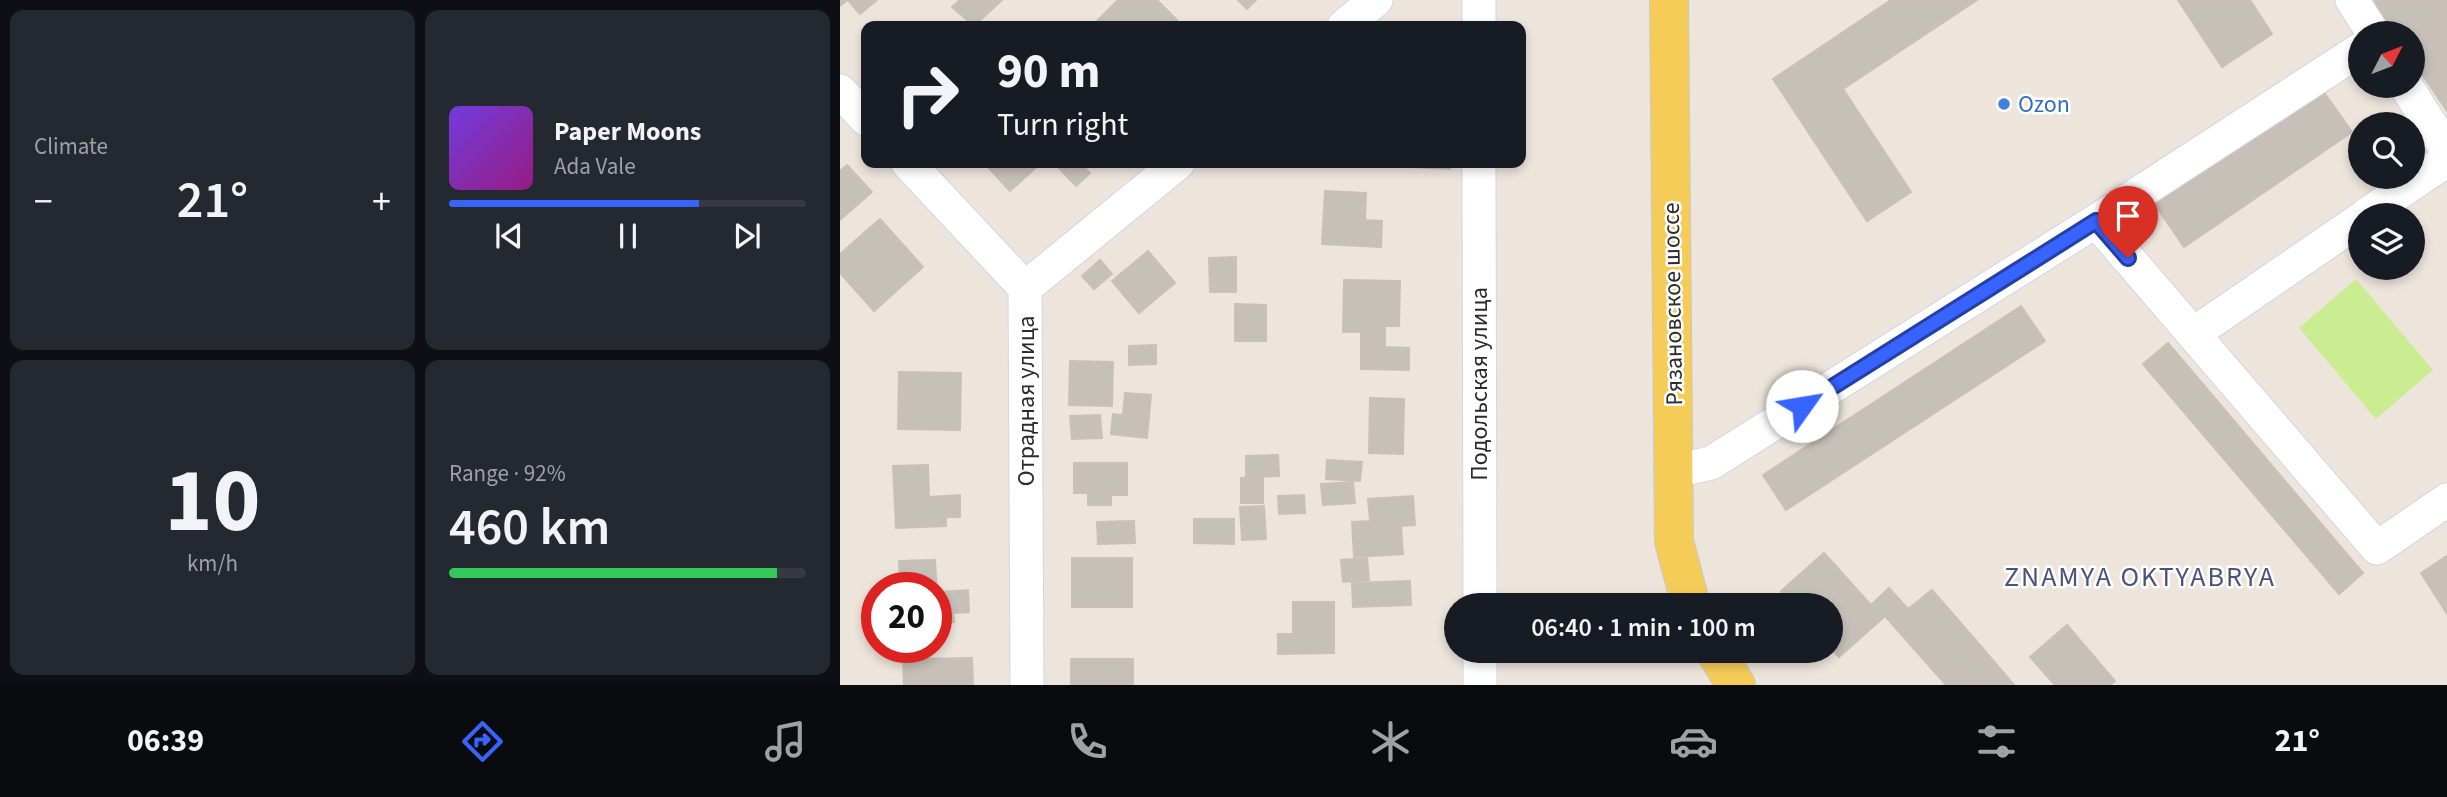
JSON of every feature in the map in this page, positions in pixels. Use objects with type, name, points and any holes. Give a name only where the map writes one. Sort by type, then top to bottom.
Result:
[{"type":"main road","name":"Рязановское шоссе","points":[[1669,0],[1674,541],[1688,593]]},
{"type":"main road","points":[[1722,663],[1736,685]]},
{"type":"street","points":[[1350,21],[1376,0]]},
{"type":"street","points":[[1479,0],[1479,21]]},
{"type":"street","points":[[2352,0],[2365,21]]},
{"type":"street","points":[[1674,471],[1711,463],[2096,221],[2348,57]]},
{"type":"street","points":[[840,91],[861,114]]},
{"type":"street","points":[[2414,98],[2447,150]]},
{"type":"street","points":[[2384,203],[2447,160]]},
{"type":"street","name":"Отрадная улица","points":[[913,168],[1025,288],[1027,685]]},
{"type":"street","points":[[1025,288],[1172,168]]},
{"type":"street","name":"Подольская улица","points":[[1479,168],[1480,593]]},
{"type":"street","points":[[2096,221],[2377,548],[2447,500]]},
{"type":"street","points":[[2193,334],[2348,228]]},
{"type":"street","points":[[1480,663],[1480,685]]},
{"type":"green space","points":[[2357,280],[2433,370],[2376,419],[2299,328]]},
{"type":"building","points":[[848,0],[877,0],[860,14]]},
{"type":"building","points":[[960,0],[1002,0],[979,21],[968,21],[952,7]]},
{"type":"building","points":[[1118,0],[1157,0],[1177,20],[1176,21],[1097,21]]},
{"type":"building","points":[[1238,0],[1256,0],[1247,9]]},
{"type":"building","points":[[1891,0],[1977,0],[1843,89],[1911,192],[1867,221],[1773,79]]},
{"type":"building","points":[[2178,0],[2250,0],[2272,34],[2222,67]]},
{"type":"building","points":[[2373,0],[2447,0],[2447,111],[2426,80],[2426,21],[2386,21]]},
{"type":"building","points":[[2321,88],[2348,126],[2348,135],[2184,247],[2154,203]]},
{"type":"building","points":[[847,165],[872,192],[840,220],[840,171]]},
{"type":"building","points":[[989,168],[1035,168],[1010,191]]},
{"type":"building","points":[[1059,168],[1085,168],[1090,173],[1076,186]]},
{"type":"building","points":[[1325,191],[1366,193],[1365,220],[1382,221],[1381,247],[1322,244]]},
{"type":"building","points":[[880,219],[923,267],[874,311],[840,273],[840,254]]},
{"type":"building","points":[[1148,251],[1175,283],[1139,313],[1112,281]]},
{"type":"building","points":[[1236,257],[1236,292],[1210,292],[1209,258]]},
{"type":"building","points":[[1100,260],[1112,274],[1094,289],[1082,276]]},
{"type":"building","points":[[1344,280],[1400,281],[1399,326],[1385,326],[1385,347],[1409,348],[1409,370],[1361,369],[1361,332],[1343,332]]},
{"type":"building","points":[[1235,304],[1266,305],[1266,341],[1235,341]]},
{"type":"building","points":[[2021,306],[2045,341],[1786,510],[1763,475]]},
{"type":"building","points":[[2168,343],[2363,573],[2339,594],[2143,364]]},
{"type":"building","points":[[1156,345],[1156,364],[1129,365],[1129,346]]},
{"type":"building","points":[[1070,361],[1113,362],[1112,406],[1069,405]]},
{"type":"building","points":[[899,372],[961,373],[960,430],[898,429]]},
{"type":"building","points":[[1125,393],[1151,395],[1147,438],[1111,434],[1113,414],[1123,415]]},
{"type":"building","points":[[1370,398],[1404,399],[1403,454],[1369,453]]},
{"type":"building","points":[[1100,415],[1102,438],[1072,439],[1070,416]]},
{"type":"building","points":[[1278,455],[1279,476],[1246,477],[1246,456]]},
{"type":"building","points":[[1327,460],[1362,462],[1360,481],[1326,479]]},
{"type":"building","points":[[1074,463],[1127,463],[1127,495],[1111,495],[1111,505],[1088,505],[1088,493],[1074,493]]},
{"type":"building","points":[[928,465],[929,497],[960,495],[960,517],[946,517],[946,526],[896,528],[893,466]]},
{"type":"building","points":[[1241,478],[1263,478],[1263,503],[1241,503]]},
{"type":"building","points":[[1353,482],[1355,503],[1323,505],[1321,484]]},
{"type":"building","points":[[1304,495],[1305,513],[1279,514],[1278,496]]},
{"type":"building","points":[[1413,496],[1415,525],[1401,526],[1403,554],[1354,557],[1352,522],[1370,521],[1368,499]]},
{"type":"building","points":[[1264,506],[1266,539],[1242,540],[1240,507]]},
{"type":"building","points":[[1194,519],[1234,519],[1234,544],[1194,543]]},
{"type":"building","points":[[1134,521],[1135,543],[1098,544],[1097,522]]},
{"type":"building","points":[[1824,553],[1871,605],[1889,588],[1908,609],[1932,590],[1985,651],[1946,685],[1885,616],[1843,653],[1843,593],[1781,591]]},
{"type":"building","points":[[2447,556],[2447,614],[2421,573]]},
{"type":"building","points":[[1072,558],[1132,558],[1132,607],[1072,607]]},
{"type":"building","points":[[1367,558],[1369,580],[1343,582],[1341,560]]},
{"type":"building","points":[[935,560],[936,572],[899,572],[899,561]]},
{"type":"building","points":[[1410,581],[1411,605],[1353,607],[1352,583]]},
{"type":"building","points":[[968,590],[969,612],[953,613],[952,622],[952,591]]},
{"type":"building","points":[[1293,602],[1334,602],[1334,653],[1278,654],[1278,634],[1293,634]]},
{"type":"building","points":[[2067,625],[2115,681],[2110,685],[2055,685],[2030,657]]},
{"type":"building","points":[[1985,651],[2014,685],[1946,685]]},
{"type":"building","points":[[952,658],[972,658],[973,685],[904,685],[903,663],[952,663]]},
{"type":"building","points":[[1071,659],[1133,659],[1133,685],[1071,685]]},
{"type":"place","name":"Ozon","points":[[2004,104]]},
{"type":"district","name":"ZNAMYA OKTYABRYA","points":[[2140,577]]},
{"type":"route","points":[[1802,406],[2096,221],[2128,258]]}]
